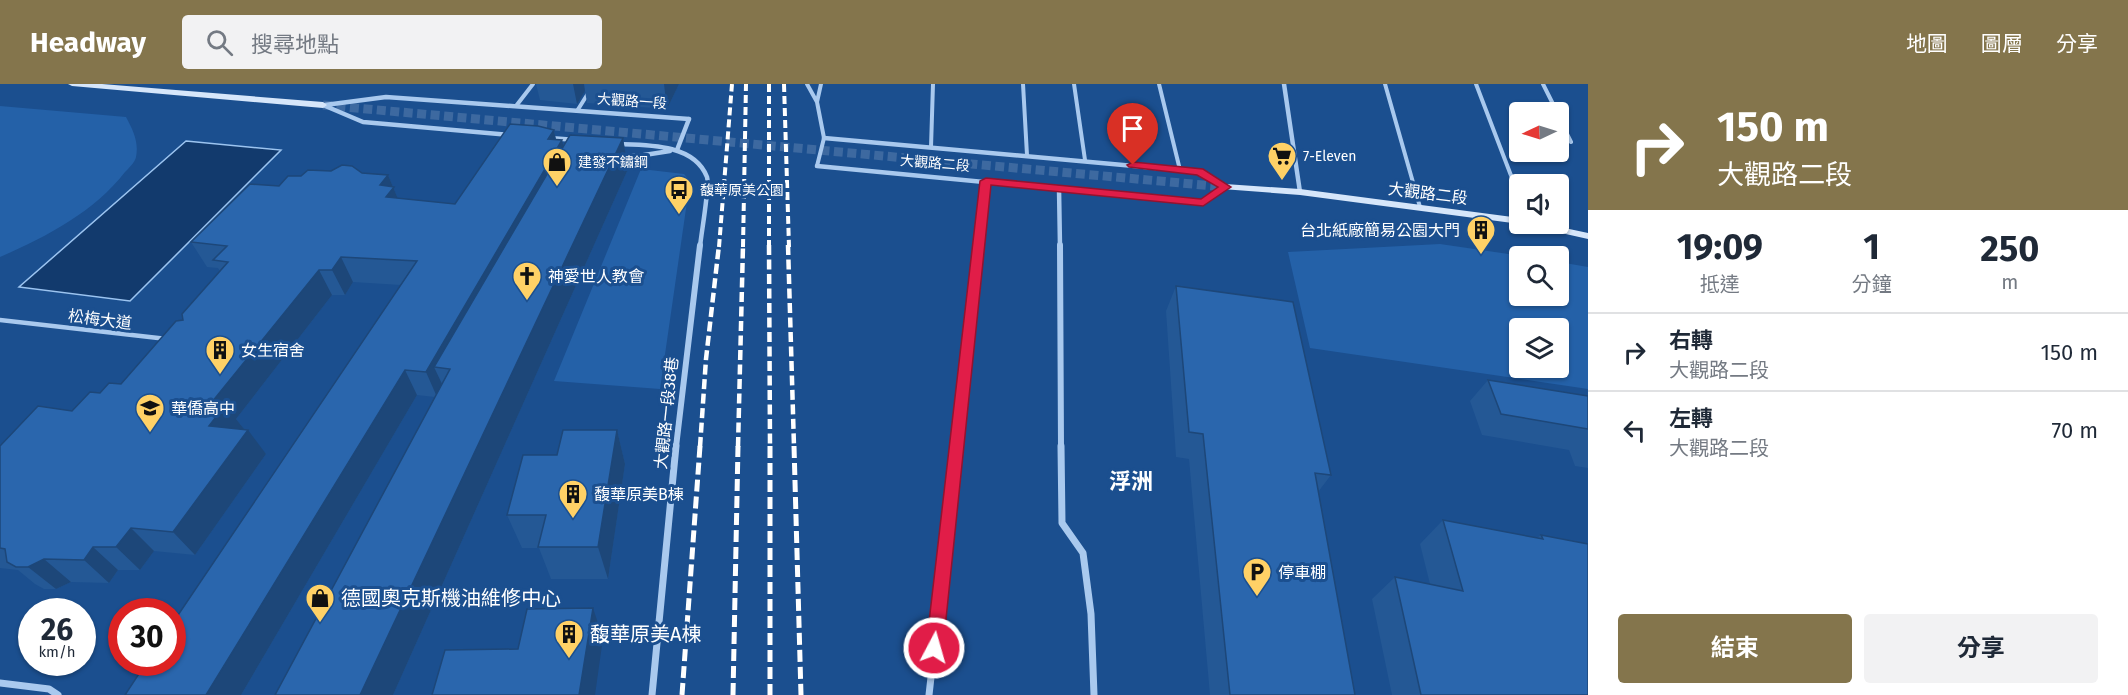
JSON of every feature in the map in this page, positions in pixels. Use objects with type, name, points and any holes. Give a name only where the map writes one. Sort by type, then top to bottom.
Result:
[{"type":"main road","name":"大觀路一段","points":[[72,84],[110,85],[322,105]]},
{"type":"main road","name":"大觀路二段","points":[[1225,187],[1300,192],[1509,219]]},
{"type":"main road","points":[[1569,232],[1588,236]]},
{"type":"street","points":[[1284,84],[1300,192]]},
{"type":"street","name":"大觀路一段","points":[[322,105],[386,97],[689,119],[677,150]]},
{"type":"street","name":"大觀路一段","points":[[322,105],[363,122],[522,136]]},
{"type":"street","points":[[544,138],[579,141]]},
{"type":"street","name":"大觀路二段","points":[[817,166],[1203,203],[1225,187],[1200,172],[824,138]]},
{"type":"street","points":[[614,143],[677,150]]},
{"type":"street","points":[[615,155],[638,156],[677,150]]},
{"type":"street","name":"大觀路一段38巷","points":[[651,695],[679,415],[708,179],[702,167],[677,150]]},
{"type":"street","points":[[929,695],[986,181]]},
{"type":"street","points":[[1059,188],[1062,523],[1083,553],[1091,614],[1094,695]]},
{"type":"street","points":[[0,683],[49,689],[58,695]]},
{"type":"lane","points":[[516,106],[532,84]]},
{"type":"lane","points":[[577,111],[594,84]]},
{"type":"lane","points":[[807,84],[816,102],[824,138],[817,166]]},
{"type":"lane","points":[[816,102],[821,84]]},
{"type":"lane","points":[[931,147],[933,84]]},
{"type":"lane","points":[[1023,84],[1027,155]]},
{"type":"lane","points":[[1074,84],[1085,160]]},
{"type":"lane","points":[[1159,84],[1180,170]]},
{"type":"lane","points":[[1385,84],[1420,207]]},
{"type":"lane","points":[[1476,84],[1510,174]]},
{"type":"lane","points":[[1543,84],[1552,102]]},
{"type":"lane","points":[[1569,138],[1571,142]]},
{"type":"lane","name":"松梅大道","points":[[0,320],[174,340]]},
{"type":"shaded area","points":[[0,106],[126,117],[135,136],[137,152],[130,167],[113,186],[84,211],[52,232],[0,257]]},
{"type":"shaded area","points":[[186,141],[281,150],[130,301],[19,287]]},
{"type":"shaded area","points":[[641,169],[684,174],[690,181],[660,389],[554,381]]},
{"type":"shaded area","points":[[1440,244],[1509,254],[1509,306],[1569,306],[1569,264],[1588,267],[1588,389],[1513,378],[1569,378],[1569,318],[1509,318],[1509,377],[1310,348],[1288,252]]},
{"type":"building","points":[[510,124],[538,126],[554,130],[548,139],[562,140],[426,372],[405,370],[206,695],[125,695],[137,676],[186,676],[186,603],[417,261],[341,257],[332,270],[319,270],[212,402],[226,404],[209,426],[248,430],[173,532],[131,528],[116,547],[93,547],[84,560],[44,559],[28,567],[16,567],[7,562],[5,549],[0,548],[0,446],[38,406],[72,411],[90,392],[100,393],[109,383],[121,384],[176,321],[183,320],[182,314],[228,262],[213,260],[227,246],[191,242],[250,184],[279,186],[288,176],[301,176],[308,170],[331,171],[342,165],[352,166],[362,173],[388,175],[380,185],[394,187],[386,197],[455,204]]},
{"type":"building","points":[[570,135],[623,138],[360,695],[275,695],[450,369],[434,367]]},
{"type":"building","name":"停車棚","points":[[1176,286],[1293,302],[1331,475],[1315,473],[1355,695],[1230,695],[1203,434],[1189,432]]},
{"type":"building","points":[[1488,380],[1588,396],[1588,429],[1501,414]]},
{"type":"building","points":[[563,430],[617,430],[598,547],[538,547],[546,515],[507,515],[523,455],[557,455]]},
{"type":"building","points":[[1443,520],[1543,539],[1541,535],[1588,544],[1588,695],[1421,695],[1395,577],[1463,591]]},
{"type":"building","points":[[593,608],[579,695],[432,695],[445,650],[518,649],[527,609]]},
{"type":"tunnel","points":[[323,105],[1225,187]]},
{"type":"railway","points":[[719,247],[732,84]]},
{"type":"railway","points":[[743,247],[746,84]]},
{"type":"railway","points":[[769,84],[769,245]]},
{"type":"railway","points":[[784,84],[789,247]]},
{"type":"railway","points":[[700,447],[706,359],[719,245]]},
{"type":"railway","points":[[738,447],[743,245]]},
{"type":"railway","points":[[769,245],[770,447]]},
{"type":"railway","points":[[788,245],[794,447]]},
{"type":"railway","points":[[682,695],[700,446]]},
{"type":"railway","points":[[733,695],[738,446]]},
{"type":"railway","points":[[794,446],[801,695]]},
{"type":"railway","points":[[770,447],[770,695]]},
{"type":"place","name":"7-Eleven","points":[[1282,182]]},
{"type":"place","name":"建發不鏽鋼","points":[[557,188]]},
{"type":"place","name":"馥華原美公園","points":[[679,216]]},
{"type":"place","name":"台北紙廠簡易公園大門","points":[[1481,256]]},
{"type":"place","name":"神愛世人教會","points":[[527,302]]},
{"type":"place","name":"女生宿舍","points":[[220,376]]},
{"type":"place","name":"華僑高中","points":[[150,434]]},
{"type":"place","name":"馥華原美B棟","points":[[573,520]]},
{"type":"place","name":"停車棚","points":[[1257,598]]},
{"type":"place","name":"德國奧克斯機油維修中心","points":[[320,624]]},
{"type":"place","name":"馥華原美A棟","points":[[569,660]]},
{"type":"district","name":"浮洲","points":[[1131,481]]},
{"type":"route","points":[[934,648],[986,181],[1203,203],[1225,187],[1200,172],[1133,165]]}]
